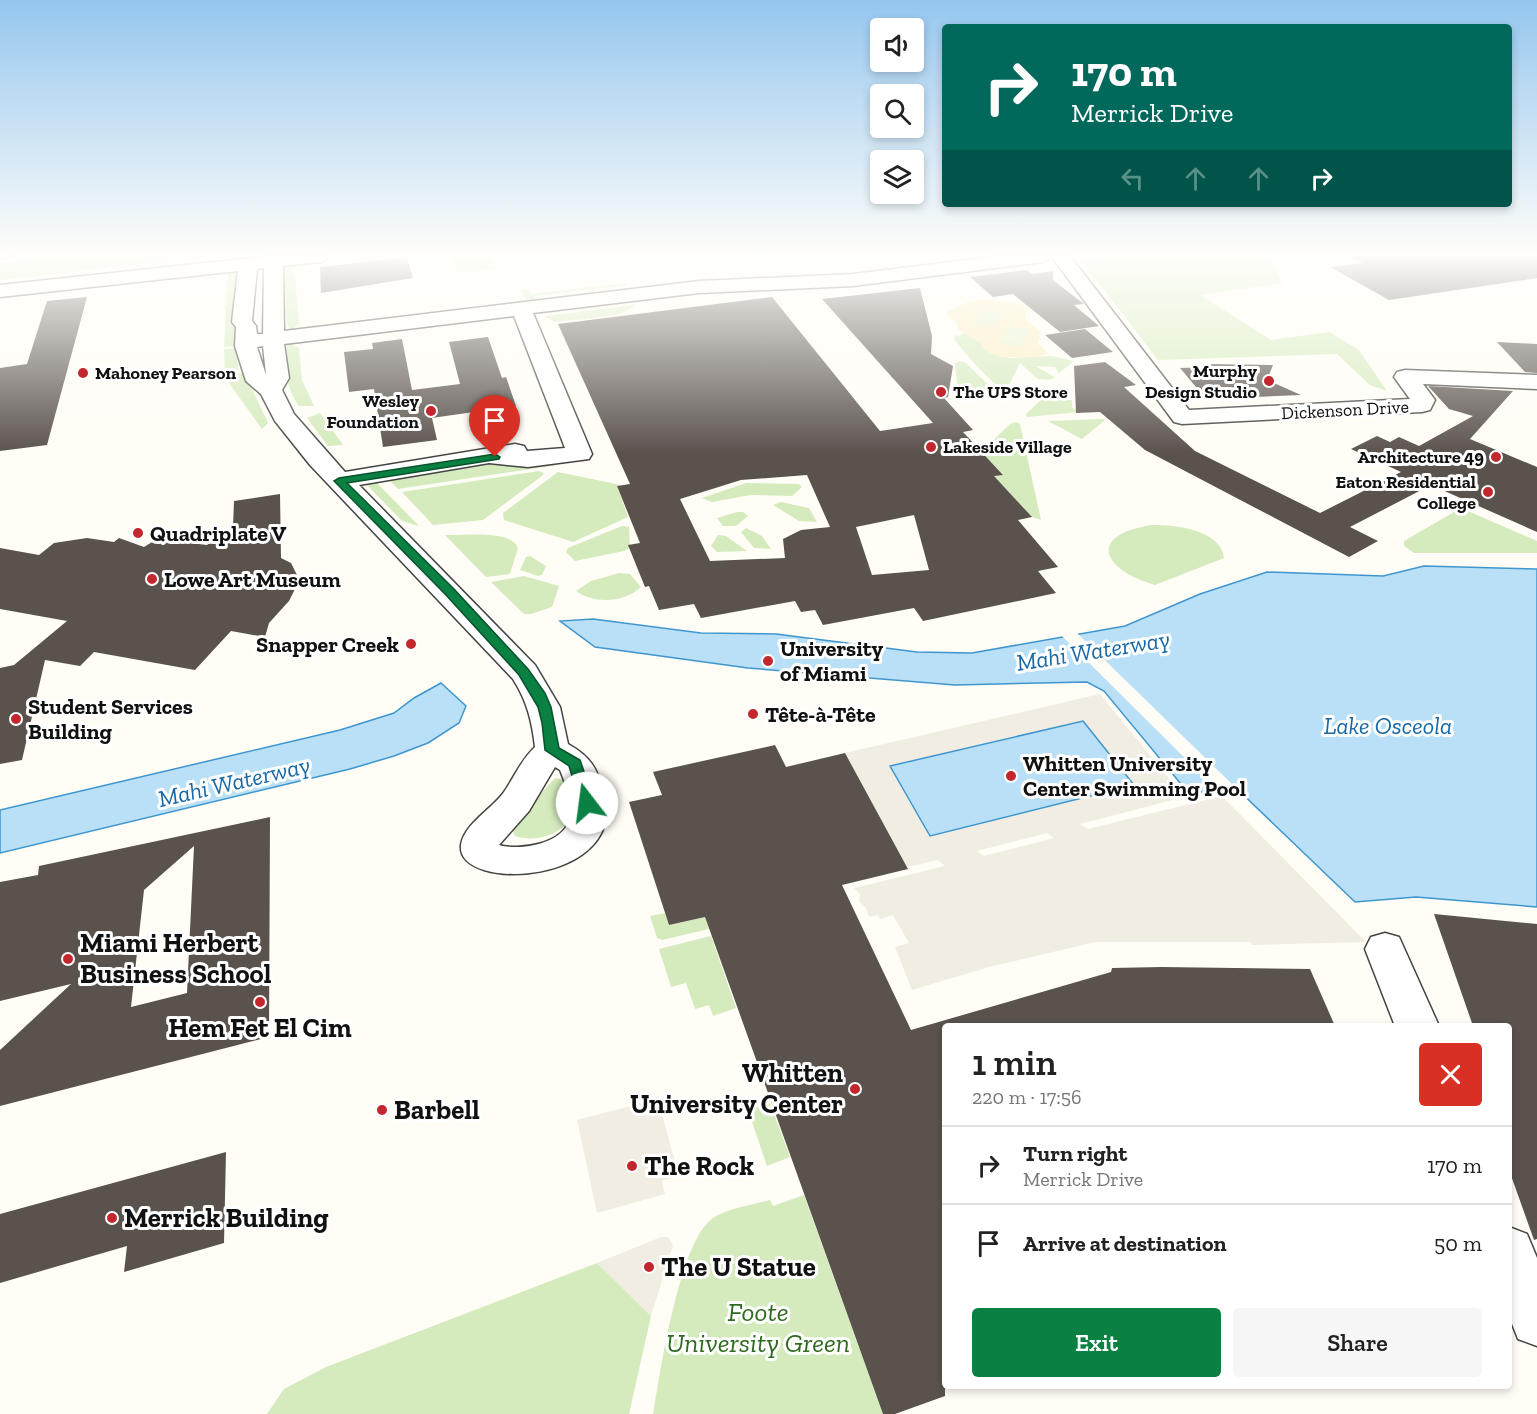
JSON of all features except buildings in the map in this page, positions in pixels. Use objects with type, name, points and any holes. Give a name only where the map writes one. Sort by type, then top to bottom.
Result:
[{"type":"street","points":[[247,322],[257,381],[271,390],[282,416],[339,481],[524,672],[544,707],[549,723],[552,750]]},
{"type":"street","points":[[271,322],[278,378],[271,390]]},
{"type":"street","points":[[246,325],[274,339],[414,322]]},
{"type":"street","points":[[339,481],[495,457],[528,459],[578,448],[527,322]]},
{"type":"street","name":"Dickenson Drive","points":[[1110,322],[1182,417],[1422,405],[1423,400],[1405,377],[1537,382]]},
{"type":"street","points":[[1385,949],[1415,1023]]},
{"type":"street","points":[[1512,1259],[1537,1320]]},
{"type":"green space","points":[[225,322],[237,322],[237,346],[224,347]]},
{"type":"green space","points":[[299,322],[299,324],[290,331],[287,323]]},
{"type":"green space","points":[[974,322],[997,322],[994,326]]},
{"type":"green space","points":[[1129,322],[1243,322],[1271,340],[1329,332],[1359,350],[1387,391],[1370,385],[1337,354],[1158,360]]},
{"type":"green space","points":[[1009,327],[1030,330],[1020,346],[999,343]]},
{"type":"green space","points":[[963,333],[980,342],[984,349],[1009,358],[1052,356],[1074,361],[1059,373],[1055,367],[1035,366],[1055,377],[1050,380],[1038,379],[1020,363],[1009,385],[1021,389],[1037,386],[1040,390],[1028,396],[1017,395],[993,382],[954,340],[955,335],[960,336]]},
{"type":"green space","points":[[290,344],[299,348],[302,380],[314,406],[299,406],[291,392],[284,347]]},
{"type":"green space","points":[[237,348],[238,370],[225,375],[224,349]]},
{"type":"green space","points":[[960,361],[966,363],[999,395],[958,393],[955,363]]},
{"type":"green space","points":[[241,373],[245,374],[268,423],[262,429],[229,383],[228,378]]},
{"type":"green space","points":[[1045,396],[1053,400],[1072,400],[1072,407],[1079,412],[1027,417],[1026,414]]},
{"type":"green space","points":[[320,413],[343,445],[328,446],[307,418]]},
{"type":"green space","points":[[1105,420],[1082,439],[1048,421]]},
{"type":"green space","points":[[1016,422],[1020,424],[1041,520],[1032,517],[994,476],[1003,474],[981,452],[1010,424]]},
{"type":"green space","points":[[499,461],[555,462],[557,465],[398,489],[387,478]]},
{"type":"green space","points":[[539,471],[544,473],[542,476],[483,520],[433,525],[402,492]]},
{"type":"green space","points":[[558,472],[621,485],[617,486],[628,517],[573,542],[504,520],[503,513]]},
{"type":"green space","points":[[374,480],[419,526],[402,521],[368,486]]},
{"type":"green space","points":[[746,483],[799,484],[802,487],[792,496],[750,495],[712,502],[702,498]]},
{"type":"green space","points":[[781,502],[809,508],[817,522],[799,521],[773,505]]},
{"type":"green space","points":[[1461,508],[1537,541],[1537,553],[1414,553],[1404,546],[1404,541]]},
{"type":"green space","points":[[743,512],[748,516],[736,526],[723,526],[717,518]]},
{"type":"green space","points":[[1152,525],[1184,528],[1206,535],[1221,548],[1224,558],[1155,585],[1137,579],[1113,562],[1109,553],[1110,544],[1117,536]]},
{"type":"green space","points":[[622,526],[629,527],[630,548],[624,551],[575,561],[566,552],[568,548]]},
{"type":"green space","points":[[746,528],[762,536],[771,549],[754,548],[741,532]]},
{"type":"green space","points":[[445,535],[497,536],[514,542],[518,548],[510,574],[486,577]]},
{"type":"green space","points":[[718,535],[726,536],[747,551],[717,552],[711,546]]},
{"type":"green space","points":[[530,556],[546,566],[542,575],[538,576],[520,570],[526,557]]},
{"type":"green space","points":[[619,573],[630,574],[641,587],[626,596],[609,600],[591,598],[576,591],[591,581]]},
{"type":"green space","points":[[524,576],[559,586],[552,607],[524,614],[491,582]]},
{"type":"green space","points":[[556,778],[563,780],[570,795],[571,812],[568,820],[557,832],[540,838],[515,836],[513,832],[515,827]]},
{"type":"green space","points":[[665,913],[669,925],[705,917],[709,929],[662,940],[657,938],[650,916]]},
{"type":"green space","points":[[711,936],[736,1008],[713,1016],[709,1005],[695,1009],[686,983],[671,987],[659,949]]},
{"type":"green space","points":[[770,1103],[790,1157],[767,1166],[748,1110]]},
{"type":"green space","name":"Foote University Green","points":[[804,1195],[883,1414],[653,1414],[673,1309],[690,1253],[701,1231],[713,1218],[726,1212],[770,1200],[773,1206]]},
{"type":"green space","name":"Foote University Green","points":[[597,1263],[651,1316],[629,1414],[267,1414],[284,1389],[326,1367]]},
{"type":"sand","points":[[1029,322],[1041,332],[1038,344],[1048,353],[1038,357],[1001,357],[987,352],[980,342],[958,330],[957,323]]},
{"type":"shaded area","points":[[1100,694],[1184,797],[1080,824],[1088,829],[1222,796],[1366,942],[1252,945],[1251,942],[1095,942],[989,967],[912,990],[895,947],[909,943],[893,915],[880,919],[878,915],[869,917],[866,908],[859,901],[860,894],[854,888],[945,866],[938,860],[907,867],[845,753]],"holes":[[[1083,721],[1134,785],[931,836],[890,767]],[[1047,833],[1054,838],[984,856],[977,851]]]},
{"type":"shaded area","name":"The Rock","points":[[642,1103],[646,1116],[661,1111],[679,1176],[662,1181],[665,1194],[597,1213],[577,1120]]},
{"type":"shaded area","points":[[661,1237],[668,1237],[673,1245],[651,1316],[597,1263]]},
{"type":"water","name":"Lake Osceola","points":[[1424,566],[1537,569],[1537,907],[1416,897],[1355,902],[1232,784],[1190,795],[1104,691],[1087,682],[955,685],[748,668],[595,647],[560,621],[593,619],[701,633],[776,634],[917,652],[972,653],[1125,626],[1200,594],[1267,572],[1383,576]]},
{"type":"water","name":"Mahi Waterway","points":[[441,683],[466,706],[459,723],[428,743],[350,769],[0,853],[0,810],[340,730],[394,713],[414,698]]},
{"type":"water","name":"Whitten University Center Swimming Pool","points":[[1083,721],[1134,785],[930,836],[890,766]]},
{"type":"pier","points":[[1077,633],[1232,784],[1216,789],[1062,636]]},
{"type":"place","name":"Mahoney Pearson","points":[[83,373]]},
{"type":"place","name":"Murphy Design Studio","points":[[1269,381]]},
{"type":"place","name":"The UPS Store","points":[[941,392]]},
{"type":"place","name":"Wesley Foundation","points":[[431,411]]},
{"type":"place","name":"Lakeside Village","points":[[931,447]]},
{"type":"place","name":"Architecture 49","points":[[1496,457]]},
{"type":"place","name":"Eaton Residential College","points":[[1488,492]]},
{"type":"place","name":"Quadriplate V","points":[[138,533]]},
{"type":"place","name":"Lowe Art Museum","points":[[152,579]]},
{"type":"place","name":"Snapper Creek","points":[[411,644]]},
{"type":"place","name":"University of Miami","points":[[768,661]]},
{"type":"place","name":"Tête-à-Tête","points":[[753,714]]},
{"type":"place","name":"Student Services Building","points":[[16,719]]},
{"type":"place","name":"Whitten University Center Swimming Pool","points":[[1011,776]]},
{"type":"place","name":"Miami Herbert Business School","points":[[68,959]]},
{"type":"place","name":"Hem Fet El Cim","points":[[260,1002]]},
{"type":"place","name":"Whitten University Center","points":[[855,1089]]},
{"type":"place","name":"Barbell","points":[[382,1110]]},
{"type":"place","name":"The Rock","points":[[632,1166]]},
{"type":"place","name":"Merrick Building","points":[[112,1218]]},
{"type":"place","name":"The U Statue","points":[[649,1267]]},
{"type":"route","points":[[495,457],[339,481],[524,672],[544,707],[549,723],[552,750],[575,763],[582,779],[587,803]]}]
